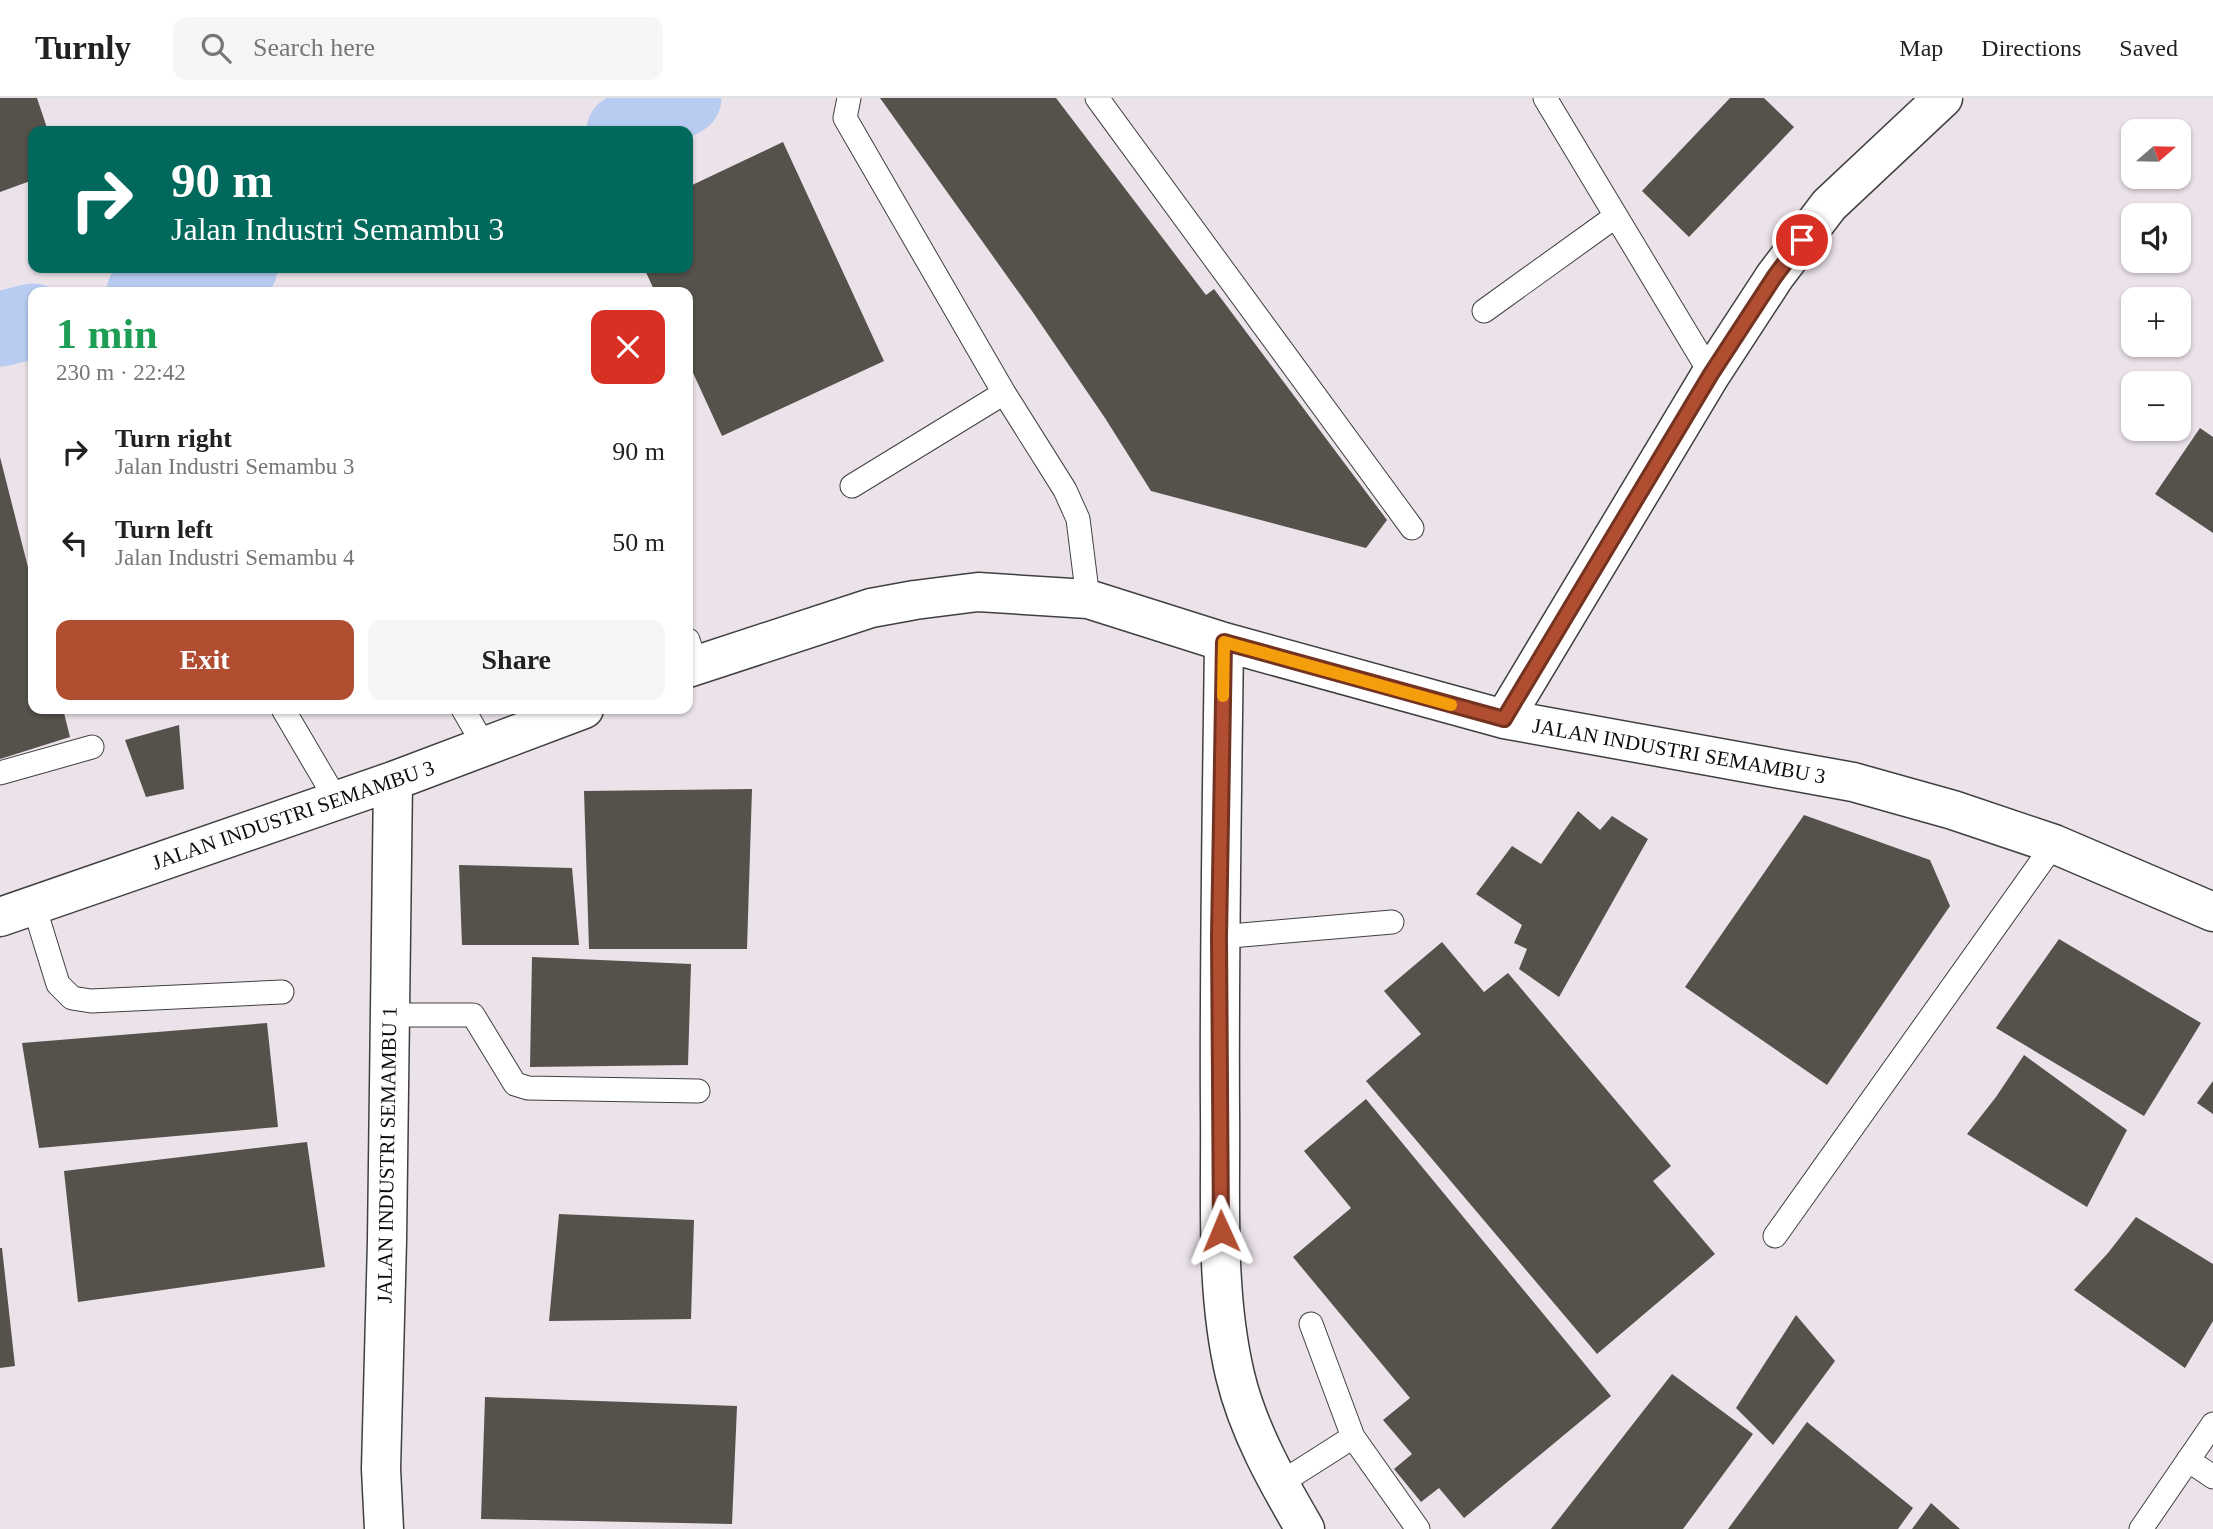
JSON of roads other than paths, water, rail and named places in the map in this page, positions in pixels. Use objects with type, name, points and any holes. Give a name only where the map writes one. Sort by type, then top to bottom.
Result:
[{"type":"street","points":[[1504,719],[1711,374],[1775,276],[1829,205],[1942,98]]},
{"type":"street","name":"JALAN INDUSTRI SEMAMBU 3","points":[[693,657],[872,608],[915,600],[978,592],[1088,599],[1224,642],[1504,719],[1853,782],[1953,810],[2054,844],[2213,912]]},
{"type":"street","points":[[1224,642],[1219,937],[1222,1258],[1228,1331],[1239,1388],[1251,1424],[1279,1484],[1305,1529]]},
{"type":"street","name":"JALAN INDUSTRI SEMAMBU 3","points":[[17,912],[393,781],[571,714]]},
{"type":"street","name":"JALAN INDUSTRI SEMAMBU 1","points":[[384,1529],[381,1469],[393,781]]},
{"type":"lane","points":[[849,98],[845,118],[1004,393],[1065,490],[1078,519],[1088,599]]},
{"type":"lane","points":[[1097,98],[1412,528]]},
{"type":"lane","points":[[1545,98],[1711,374]]},
{"type":"lane","points":[[1484,311],[1616,216]]},
{"type":"lane","points":[[852,486],[1004,393]]},
{"type":"lane","points":[[287,714],[337,801]]},
{"type":"lane","points":[[466,714],[485,747]]},
{"type":"lane","points":[[0,773],[92,747]]},
{"type":"lane","points":[[1775,1236],[2054,844]]},
{"type":"lane","points":[[17,912],[58,984],[72,998],[91,1001],[282,992]]},
{"type":"lane","points":[[1219,937],[1391,922]]},
{"type":"lane","points":[[390,1015],[473,1016],[515,1084],[528,1088],[698,1091]]},
{"type":"lane","points":[[1311,1324],[1353,1437],[1418,1529]]},
{"type":"lane","points":[[2140,1529],[2213,1424]]},
{"type":"lane","points":[[1279,1484],[1353,1437]]},
{"type":"lane","points":[[2188,1460],[2213,1477]]},
{"type":"waterway","points":[[633,126],[684,98]]},
{"type":"waterway","points":[[164,287],[220,273]]},
{"type":"waterway","points":[[0,329],[28,322]]}]
